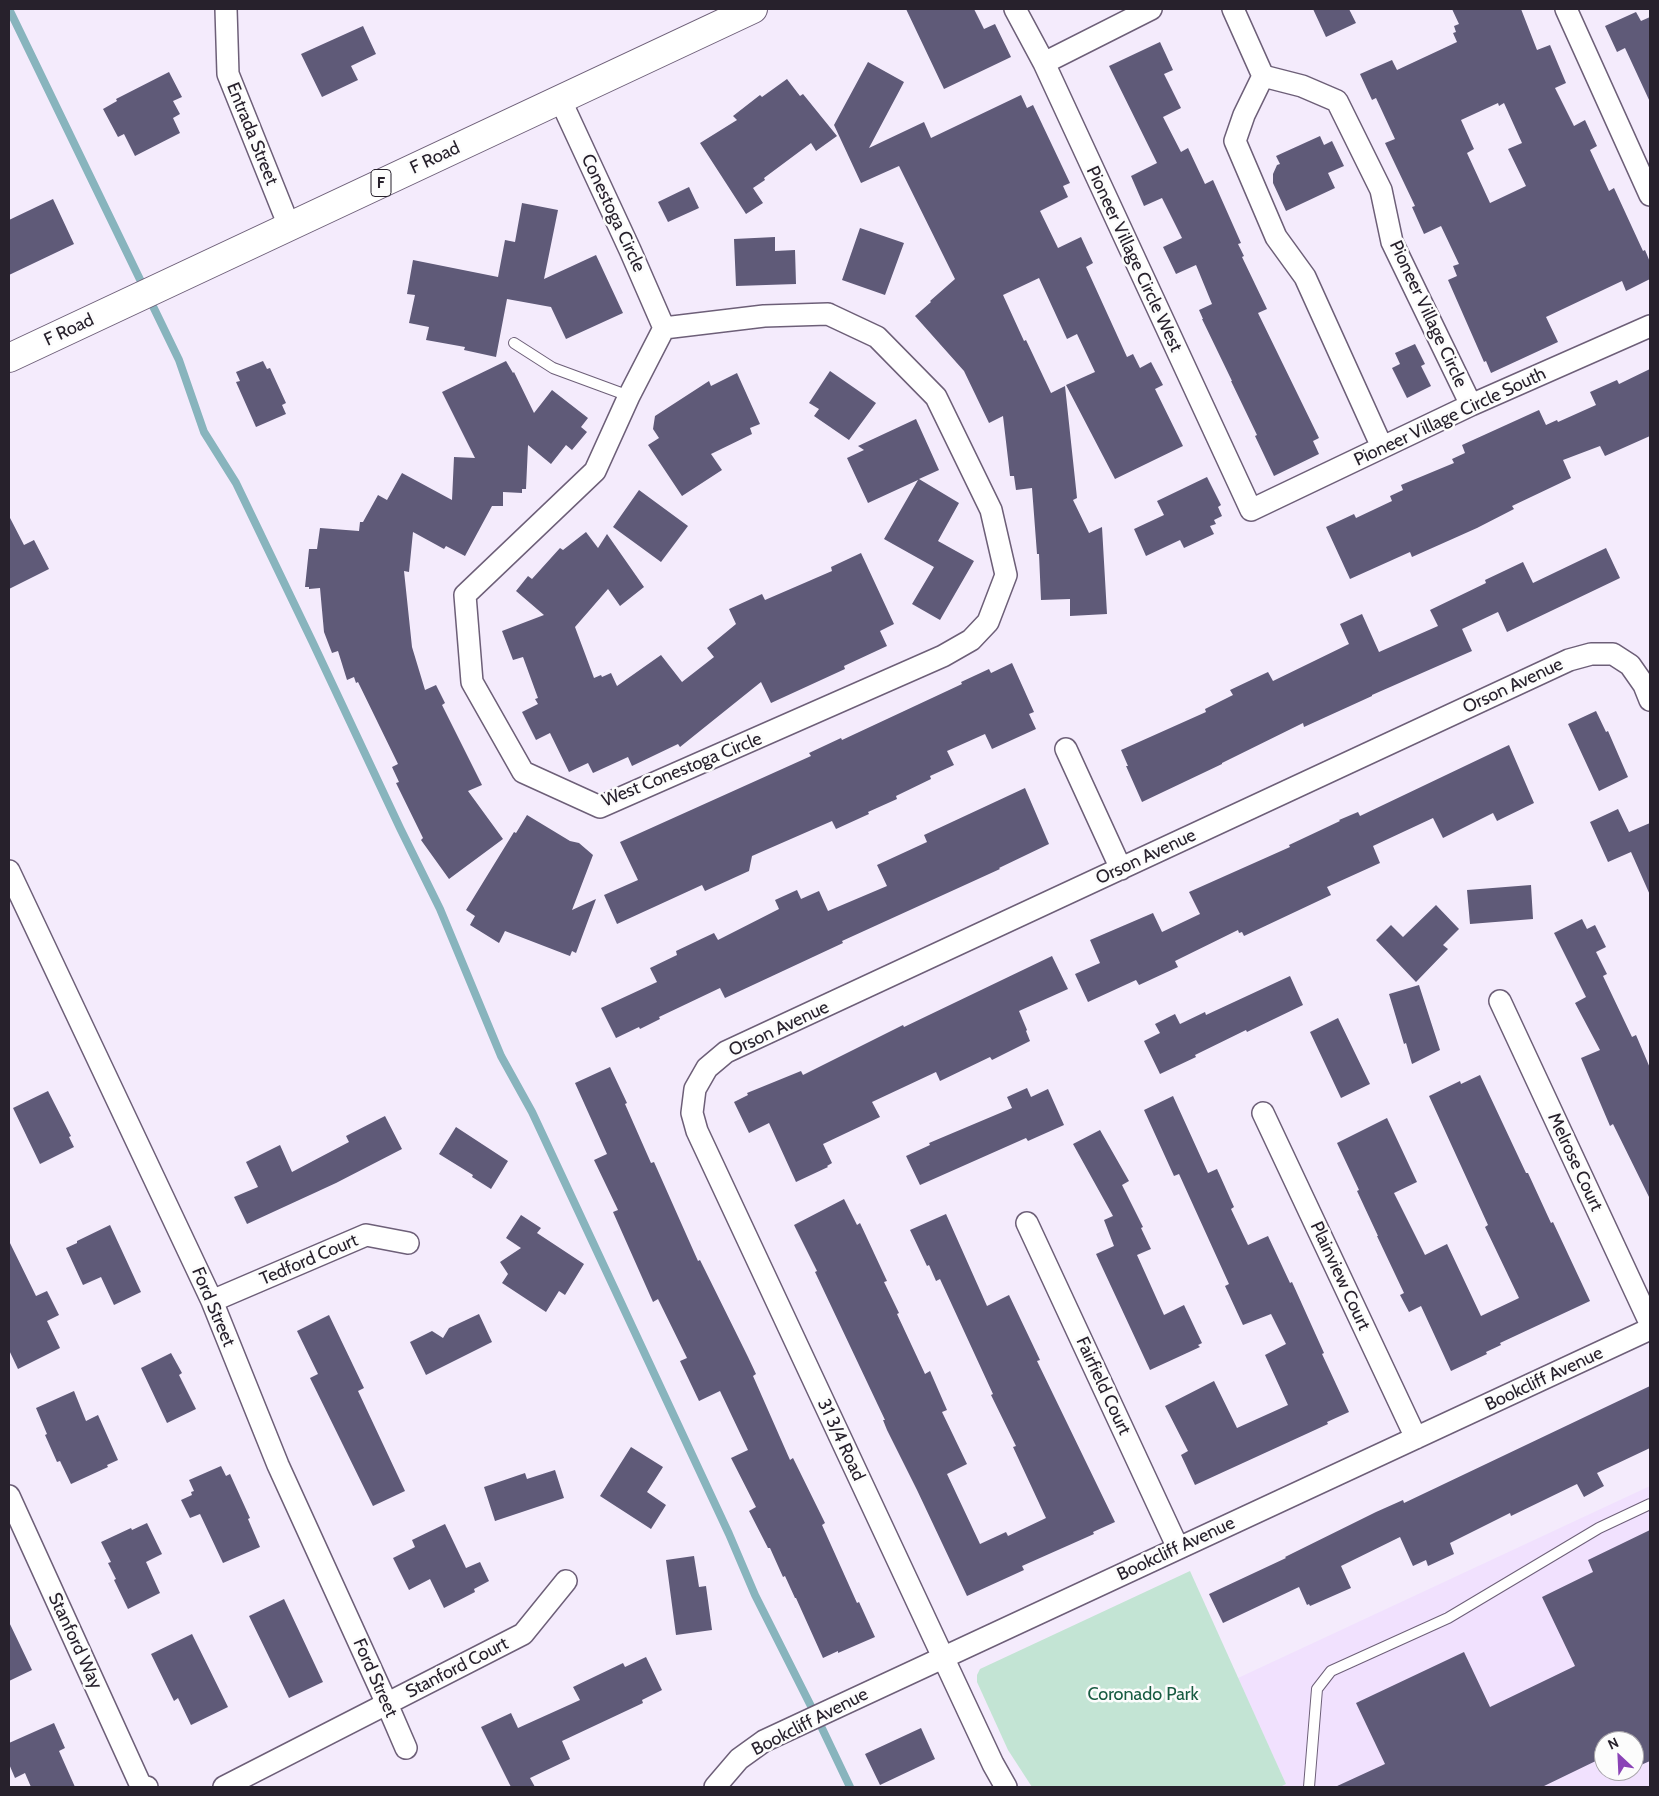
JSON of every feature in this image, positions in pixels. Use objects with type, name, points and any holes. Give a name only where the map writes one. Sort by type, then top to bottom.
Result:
[{"type":"main road","name":"F Road","points":[[9,358],[753,9]]},
{"type":"street","name":"Entrada Street","points":[[226,9],[228,74],[289,226]]},
{"type":"street","name":"Pioneer Village Circle West","points":[[1015,9],[1044,63],[1251,510]]},
{"type":"street","points":[[1044,63],[1152,9]]},
{"type":"street","points":[[1233,9],[1263,76],[1244,115],[1235,141],[1276,237],[1305,277],[1382,447]]},
{"type":"street","points":[[1566,9],[1650,195]]},
{"type":"street","name":"Pioneer Village Circle","points":[[1263,76],[1302,86],[1337,100],[1381,190],[1392,242],[1471,405]]},
{"type":"street","name":"Conestoga Circle","points":[[560,99],[664,328]]},
{"type":"street","name":"West Conestoga Circle","points":[[828,314],[876,337],[936,397],[991,510],[1006,576],[988,622],[971,640],[943,656],[600,807],[523,772],[472,682],[465,595],[595,471],[629,396],[664,328],[764,316],[828,314]]},
{"type":"street","name":"Pioneer Village Circle South","points":[[1251,510],[1471,405],[1650,326]]},
{"type":"street","name":"Orson Avenue","points":[[696,1089],[707,1068],[726,1052],[1569,660],[1591,654],[1613,654],[1630,665],[1644,686],[1650,700]]},
{"type":"street","points":[[1066,749],[1121,869]]},
{"type":"street","name":"Ford Street","points":[[9,871],[212,1301],[278,1466],[406,1748]]},
{"type":"street","name":"Melrose Court","points":[[1500,1001],[1650,1323]]},
{"type":"street","name":"31 3/4 Road","points":[[696,1089],[692,1113],[697,1131],[942,1658],[992,1764],[1006,1787]]},
{"type":"street","name":"Plainview Court","points":[[1264,1113],[1416,1438]]},
{"type":"street","name":"Fairfield Court","points":[[1027,1223],[1178,1548]]},
{"type":"street","name":"Tedford Court","points":[[212,1301],[366,1235],[408,1242]]},
{"type":"street","name":"Bookcliff Avenue","points":[[715,1787],[739,1759],[764,1741],[1650,1329]]},
{"type":"street","name":"Stanford Way","points":[[9,1496],[144,1787]]},
{"type":"street","name":"Stanford Court","points":[[224,1787],[522,1634],[566,1581]]},
{"type":"lane","points":[[514,343],[553,368],[629,396]]},
{"type":"lane","points":[[1309,1787],[1317,1689],[1331,1672],[1448,1618],[1599,1528],[1650,1504]]},
{"type":"shaded area","points":[[1650,1486],[1650,1787],[1280,1787],[1286,1784],[1238,1678]]},
{"type":"green space","name":"Coronado Park","points":[[1190,1571],[1286,1784],[1280,1787],[1032,1787],[1008,1750],[977,1682],[977,1675],[980,1669]]},
{"type":"building","points":[[906,9],[974,9],[984,29],[995,24],[1011,57],[944,89]]},
{"type":"building","points":[[1313,9],[1349,9],[1356,23],[1326,37]]},
{"type":"building","points":[[1452,9],[1521,9],[1537,50],[1550,45],[1566,83],[1555,88],[1574,126],[1585,120],[1597,146],[1590,150],[1609,191],[1614,188],[1650,262],[1650,279],[1626,291],[1622,281],[1546,317],[1558,342],[1491,373],[1486,361],[1484,362],[1448,280],[1457,276],[1453,266],[1459,264],[1441,226],[1424,234],[1412,207],[1415,206],[1385,143],[1395,139],[1376,98],[1372,100],[1360,74],[1392,60],[1397,70],[1457,42],[1453,33],[1456,32],[1454,26],[1459,24]],"holes":[[[1498,103],[1499,106],[1504,103],[1522,143],[1508,149],[1526,186],[1490,203],[1467,153],[1474,149],[1461,120]]]},
{"type":"building","points":[[1636,12],[1641,21],[1650,17],[1650,102],[1625,48],[1617,52],[1605,26]]},
{"type":"building","points":[[363,26],[376,54],[351,66],[358,80],[322,97],[301,54]]},
{"type":"building","points":[[1160,42],[1173,70],[1164,74],[1181,108],[1163,117],[1181,152],[1188,148],[1205,184],[1213,180],[1241,243],[1238,244],[1244,256],[1242,257],[1267,309],[1258,313],[1319,438],[1313,441],[1319,454],[1274,476],[1255,436],[1257,435],[1202,319],[1199,310],[1212,304],[1196,265],[1176,274],[1163,247],[1182,238],[1162,198],[1144,206],[1131,176],[1157,163],[1109,66]]},
{"type":"building","points":[[868,62],[904,82],[869,148],[924,122],[931,138],[1021,95],[1027,108],[1033,105],[1070,183],[1063,186],[1068,197],[1040,211],[1058,248],[1081,237],[1093,263],[1086,267],[1127,357],[1133,354],[1140,368],[1151,362],[1163,385],[1155,389],[1183,446],[1115,479],[1066,385],[1095,372],[1077,334],[1067,339],[1039,278],[1003,295],[1051,393],[1065,386],[1077,498],[1073,500],[1089,533],[1102,527],[1107,614],[1070,616],[1070,599],[1041,600],[1039,554],[1037,554],[1032,488],[1016,490],[1014,476],[1010,476],[1003,416],[989,423],[964,371],[915,316],[955,279],[899,166],[861,183],[834,125]]},
{"type":"building","points":[[169,72],[182,97],[173,101],[180,114],[173,118],[180,133],[135,156],[124,134],[118,137],[103,109],[117,101],[116,99]]},
{"type":"building","points":[[787,79],[800,96],[803,94],[837,136],[816,151],[811,143],[764,178],[765,180],[753,188],[763,203],[746,214],[700,143],[737,120],[733,116],[760,95],[762,97]]},
{"type":"building","points":[[1320,136],[1324,145],[1332,141],[1344,166],[1328,173],[1335,188],[1286,211],[1273,183],[1273,174],[1277,165],[1280,164],[1276,156]]},
{"type":"building","points":[[689,187],[699,208],[668,222],[658,202]]},
{"type":"building","points":[[53,199],[74,244],[9,275],[9,220]]},
{"type":"building","points":[[522,203],[558,210],[544,279],[596,255],[623,313],[566,339],[551,307],[507,299],[496,357],[464,350],[465,347],[426,340],[429,327],[409,323],[415,295],[407,294],[413,260],[498,277],[505,240],[515,242]]},
{"type":"building","points":[[860,228],[904,243],[885,295],[842,280]]},
{"type":"building","points":[[775,237],[775,251],[795,250],[796,284],[736,286],[734,239]]},
{"type":"building","points":[[1415,344],[1425,364],[1421,366],[1431,386],[1407,398],[1392,368],[1400,364],[1395,353]]},
{"type":"building","points":[[263,361],[267,369],[270,368],[286,403],[282,405],[286,414],[256,427],[236,382],[240,381],[236,372]]},
{"type":"building","points":[[506,361],[514,372],[534,413],[552,390],[588,418],[581,427],[587,432],[572,450],[566,445],[551,464],[528,445],[526,489],[522,489],[522,493],[503,492],[503,506],[492,506],[465,556],[446,546],[444,549],[413,532],[409,572],[404,571],[412,647],[425,690],[436,685],[445,703],[442,705],[482,785],[468,791],[503,839],[449,879],[421,840],[423,838],[396,783],[399,782],[392,767],[398,764],[358,682],[356,683],[354,677],[347,680],[338,651],[332,653],[324,632],[320,588],[309,589],[309,587],[305,587],[309,549],[317,549],[320,528],[359,531],[360,522],[363,522],[378,495],[387,500],[402,473],[452,500],[454,457],[475,458],[442,392]]},
{"type":"building","points":[[1650,369],[1650,436],[1605,456],[1600,446],[1563,460],[1571,478],[1512,506],[1514,509],[1477,528],[1412,557],[1410,552],[1350,579],[1326,527],[1354,514],[1356,518],[1392,501],[1390,496],[1403,490],[1401,485],[1454,463],[1452,459],[1465,453],[1462,445],[1539,410],[1546,425],[1557,420],[1558,422],[1596,405],[1590,392],[1617,380],[1619,384]]},
{"type":"building","points":[[830,371],[876,403],[849,440],[814,416],[819,409],[809,403]]},
{"type":"building","points":[[737,373],[760,424],[750,428],[752,434],[711,454],[722,470],[682,496],[648,445],[659,438],[653,429],[655,416],[709,381],[711,386]]},
{"type":"building","points":[[916,419],[939,470],[919,479],[959,503],[938,541],[974,561],[940,620],[912,604],[934,567],[884,539],[918,480],[868,503],[847,458],[864,450],[858,446]]},
{"type":"building","points":[[1207,477],[1221,505],[1218,507],[1222,516],[1214,520],[1216,524],[1210,526],[1214,534],[1184,548],[1180,540],[1146,556],[1134,529],[1164,515],[1157,501]]},
{"type":"building","points":[[639,490],[688,526],[661,562],[613,527]]},
{"type":"building","points":[[9,516],[24,545],[34,540],[49,569],[9,589]]},
{"type":"building","points":[[586,532],[598,548],[607,534],[644,587],[620,606],[608,589],[575,627],[594,678],[611,673],[617,686],[661,655],[682,682],[714,657],[707,648],[736,624],[729,609],[762,594],[765,600],[832,571],[831,567],[861,553],[894,624],[880,631],[887,646],[844,666],[845,669],[771,703],[761,682],[680,747],[678,744],[632,766],[628,757],[593,773],[588,763],[569,772],[550,733],[536,740],[522,712],[538,704],[535,699],[538,698],[523,657],[513,660],[502,631],[544,615],[516,591],[528,576],[532,579],[560,548],[563,550]]},
{"type":"building","points":[[1606,548],[1620,578],[1507,632],[1498,612],[1462,629],[1472,651],[1304,727],[1303,723],[1142,802],[1121,750],[1206,712],[1205,709],[1233,695],[1230,690],[1268,672],[1273,681],[1349,644],[1340,624],[1362,614],[1379,652],[1438,626],[1430,610],[1486,583],[1485,580],[1523,562],[1533,583]]},
{"type":"building","points":[[1012,663],[1034,712],[1029,714],[1036,729],[992,749],[985,734],[947,751],[954,765],[930,776],[931,779],[896,796],[897,799],[868,812],[869,814],[836,829],[832,821],[752,856],[749,871],[705,891],[702,885],[617,924],[604,895],[638,880],[620,842],[811,756],[809,753],[841,738],[842,740],[962,684],[961,682],[989,669],[991,673]]},
{"type":"building","points":[[1596,711],[1606,732],[1608,731],[1628,777],[1599,791],[1568,724]]},
{"type":"building","points":[[1509,745],[1534,803],[1497,821],[1493,813],[1443,838],[1433,818],[1373,846],[1380,863],[1327,887],[1331,895],[1244,936],[1238,930],[1175,961],[1178,967],[1139,985],[1136,980],[1088,1002],[1075,974],[1100,963],[1090,940],[1153,913],[1162,932],[1200,914],[1189,892],[1290,847],[1289,845],[1339,820],[1358,812],[1360,816]]},
{"type":"building","points":[[1025,788],[1049,844],[1000,869],[842,941],[843,943],[725,998],[720,988],[659,1017],[660,1019],[640,1029],[639,1027],[616,1038],[601,1008],[657,982],[650,968],[677,955],[676,951],[714,933],[718,940],[779,909],[775,900],[797,890],[801,899],[819,891],[828,911],[887,886],[877,865],[927,842],[924,835]]},
{"type":"building","points":[[1618,809],[1629,832],[1650,823],[1650,895],[1631,852],[1608,862],[1590,822]]},
{"type":"building","points":[[527,815],[570,841],[579,843],[593,855],[572,910],[596,899],[576,953],[572,951],[570,956],[505,931],[499,943],[470,925],[475,916],[466,910],[514,832],[516,833]]},
{"type":"building","points":[[1531,885],[1533,919],[1470,924],[1467,890]]},
{"type":"building","points":[[1436,905],[1459,929],[1443,945],[1448,949],[1416,982],[1376,940],[1391,925],[1403,937]]},
{"type":"building","points":[[1582,919],[1587,929],[1595,925],[1606,947],[1596,952],[1607,974],[1603,976],[1632,1037],[1636,1035],[1650,1068],[1650,1199],[1613,1124],[1610,1126],[1581,1058],[1600,1050],[1575,1003],[1586,997],[1554,933]]},
{"type":"building","points":[[1052,956],[1068,989],[1019,1011],[1030,1041],[992,1060],[990,1057],[940,1081],[936,1072],[872,1102],[880,1117],[823,1144],[832,1163],[828,1167],[796,1182],[769,1123],[749,1133],[734,1102],[748,1095],[747,1093],[801,1071],[803,1075],[903,1025],[904,1027]]},
{"type":"building","points":[[1290,976],[1303,1005],[1247,1032],[1246,1030],[1160,1074],[1144,1041],[1160,1033],[1155,1024],[1175,1014],[1180,1024],[1205,1012],[1206,1015]]},
{"type":"building","points":[[1419,985],[1440,1050],[1412,1064],[1389,994]]},
{"type":"building","points":[[1338,1018],[1370,1084],[1341,1098],[1310,1032]]},
{"type":"building","points":[[610,1067],[651,1163],[654,1162],[698,1261],[700,1260],[748,1357],[756,1374],[753,1376],[790,1460],[793,1458],[825,1523],[822,1525],[857,1603],[859,1602],[875,1637],[838,1653],[838,1651],[823,1658],[785,1576],[783,1577],[770,1548],[768,1548],[749,1511],[756,1507],[731,1458],[748,1450],[720,1391],[699,1401],[680,1361],[687,1358],[658,1299],[653,1302],[613,1212],[618,1210],[594,1160],[607,1154],[575,1083]]},
{"type":"building","points":[[1480,1075],[1526,1173],[1528,1173],[1551,1223],[1553,1222],[1590,1301],[1500,1343],[1501,1345],[1486,1352],[1487,1354],[1451,1371],[1421,1306],[1409,1312],[1400,1295],[1404,1293],[1337,1143],[1387,1118],[1417,1182],[1394,1193],[1425,1255],[1447,1244],[1481,1316],[1519,1298],[1485,1227],[1488,1225],[1429,1096],[1460,1081],[1461,1084]]},
{"type":"building","points":[[1027,1088],[1031,1097],[1048,1089],[1064,1125],[1028,1141],[1026,1138],[920,1185],[906,1156],[930,1145],[929,1143],[1012,1108],[1007,1097]]},
{"type":"building","points":[[48,1091],[71,1136],[69,1137],[74,1147],[40,1164],[13,1108]]},
{"type":"building","points":[[1173,1096],[1208,1173],[1217,1169],[1234,1207],[1231,1209],[1248,1245],[1268,1236],[1290,1283],[1292,1282],[1349,1412],[1327,1422],[1328,1424],[1195,1485],[1181,1455],[1188,1451],[1165,1406],[1214,1381],[1237,1428],[1288,1405],[1265,1355],[1286,1344],[1271,1314],[1243,1325],[1225,1286],[1229,1284],[1179,1174],[1174,1176],[1144,1110]]},
{"type":"building","points":[[385,1116],[402,1149],[336,1183],[247,1224],[234,1197],[258,1187],[246,1162],[280,1145],[292,1172],[349,1142],[346,1136]]},
{"type":"building","points":[[456,1127],[508,1161],[491,1189],[472,1177],[473,1175],[439,1154]]},
{"type":"building","points":[[1100,1130],[1129,1181],[1122,1185],[1143,1227],[1141,1228],[1151,1249],[1137,1255],[1164,1315],[1184,1305],[1202,1343],[1198,1345],[1200,1347],[1150,1370],[1096,1254],[1114,1246],[1104,1220],[1113,1216],[1073,1144]]},
{"type":"building","points":[[844,1199],[857,1225],[860,1223],[887,1281],[884,1282],[899,1313],[897,1314],[925,1374],[930,1371],[947,1410],[942,1412],[967,1464],[947,1474],[980,1544],[1006,1532],[1008,1536],[1046,1518],[1013,1447],[1016,1446],[991,1395],[993,1394],[940,1279],[936,1281],[910,1230],[946,1214],[987,1306],[1009,1295],[1040,1360],[1037,1361],[1115,1522],[1093,1532],[1094,1534],[1022,1566],[1024,1570],[967,1596],[887,1430],[883,1420],[885,1420],[794,1225]]},
{"type":"building","points":[[521,1215],[541,1228],[537,1233],[584,1264],[565,1295],[559,1291],[546,1312],[502,1283],[508,1274],[500,1262],[521,1248],[506,1238]]},
{"type":"building","points":[[110,1225],[141,1292],[114,1305],[101,1277],[83,1285],[66,1248]]},
{"type":"building","points":[[9,1241],[36,1296],[47,1291],[59,1315],[47,1321],[60,1348],[18,1369],[9,1350]]},
{"type":"building","points":[[479,1314],[492,1342],[426,1375],[410,1342],[432,1331],[443,1338],[449,1328]]},
{"type":"building","points":[[329,1315],[364,1388],[358,1391],[405,1491],[373,1506],[310,1378],[318,1374],[297,1331]]},
{"type":"building","points":[[171,1353],[182,1373],[179,1375],[196,1409],[167,1423],[141,1368]]},
{"type":"building","points":[[1650,1386],[1650,1448],[1597,1473],[1604,1486],[1584,1497],[1577,1484],[1511,1516],[1510,1513],[1450,1543],[1454,1554],[1428,1566],[1426,1560],[1413,1566],[1400,1537],[1341,1566],[1351,1588],[1310,1606],[1309,1604],[1307,1605],[1299,1587],[1223,1623],[1209,1594],[1286,1558],[1376,1512],[1403,1500],[1404,1503]]},
{"type":"building","points":[[74,1391],[86,1421],[98,1415],[118,1460],[107,1465],[108,1467],[71,1484],[60,1461],[57,1462],[36,1408]]},
{"type":"building","points":[[631,1447],[663,1467],[647,1492],[666,1505],[651,1529],[600,1496]]},
{"type":"building","points":[[221,1466],[226,1476],[230,1474],[250,1518],[248,1519],[260,1547],[223,1563],[200,1514],[190,1518],[181,1500],[192,1495],[191,1492],[194,1491],[189,1480]]},
{"type":"building","points":[[555,1470],[564,1498],[495,1521],[484,1487],[525,1473],[527,1479]]},
{"type":"building","points":[[147,1523],[162,1554],[146,1562],[160,1593],[128,1609],[114,1580],[116,1579],[108,1563],[111,1562],[101,1542]]},
{"type":"building","points":[[445,1524],[466,1568],[480,1562],[489,1581],[474,1589],[475,1592],[444,1608],[430,1579],[409,1590],[393,1558],[415,1547],[412,1540]]},
{"type":"building","points":[[1650,1530],[1650,1761],[1644,1764],[1644,1731],[1594,1731],[1594,1762],[1542,1787],[1335,1787],[1385,1764],[1356,1703],[1464,1652],[1490,1707],[1575,1666],[1542,1597],[1593,1572],[1588,1560]]},
{"type":"building","points":[[694,1556],[699,1587],[706,1586],[712,1630],[676,1635],[666,1560]]},
{"type":"building","points":[[284,1599],[323,1682],[289,1698],[249,1616]]},
{"type":"building","points":[[9,1622],[32,1670],[9,1681]]},
{"type":"building","points":[[192,1634],[228,1707],[191,1725],[178,1698],[174,1701],[151,1654]]},
{"type":"building","points":[[646,1657],[662,1690],[642,1700],[643,1703],[562,1741],[570,1759],[530,1778],[535,1787],[511,1787],[481,1727],[511,1713],[518,1728],[580,1700],[573,1687],[623,1663],[625,1667]]},
{"type":"building","points":[[54,1723],[65,1748],[59,1751],[75,1787],[31,1787],[25,1773],[15,1778],[9,1764],[9,1743]]},
{"type":"building","points":[[921,1728],[935,1759],[880,1785],[865,1754]]},
{"type":"waterway","points":[[9,9],[179,360],[204,432],[236,483],[440,909],[501,1056],[532,1112],[729,1534],[755,1595],[850,1787]]}]
